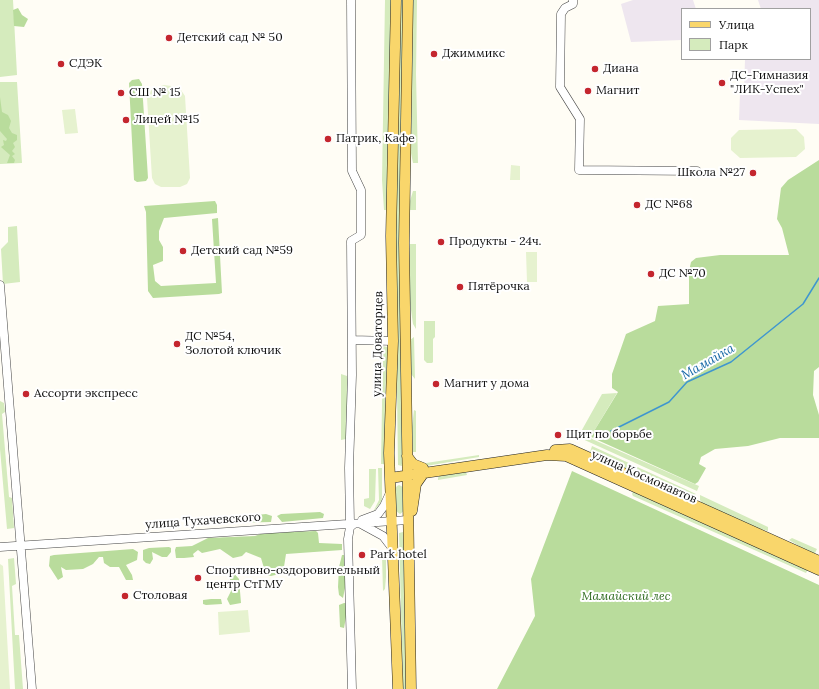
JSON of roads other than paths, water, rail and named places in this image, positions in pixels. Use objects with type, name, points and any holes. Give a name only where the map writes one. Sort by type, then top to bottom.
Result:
[{"type":"main road","name":"улица Доваторцев","points":[[396,0],[391,236],[393,341],[389,474],[394,549],[398,689]]},
{"type":"main road","points":[[408,0],[404,235],[407,456],[405,474],[408,520],[411,689]]},
{"type":"main road","name":"улица Космонавтов","points":[[423,471],[546,450],[570,449],[819,561]]},
{"type":"main road","name":"улица Космонавтов","points":[[423,471],[547,455],[566,456],[819,570]]},
{"type":"main road","points":[[407,456],[412,464],[423,471]]},
{"type":"main road","points":[[389,474],[405,474],[423,471]]},
{"type":"main road","points":[[408,520],[412,510],[416,484],[423,471]]},
{"type":"street","points":[[351,0],[352,171],[361,190],[360,235],[351,241],[352,340],[349,468],[355,524]]},
{"type":"street","points":[[574,0],[573,4],[566,8],[561,14],[560,87],[580,119],[579,170],[697,171]]},
{"type":"street","points":[[0,285],[32,689]]},
{"type":"street","points":[[352,340],[393,341]]},
{"type":"street","points":[[352,689],[348,539],[350,527],[378,514],[384,506],[390,492]]},
{"type":"street","name":"улица Тухачевского","points":[[0,547],[408,520]]},
{"type":"street","points":[[355,524],[382,536],[394,549]]},
{"type":"waterway","name":"Мамайка","points":[[611,431],[669,402],[687,382],[731,362],[803,304],[819,278]]},
{"type":"place","name":"Детский сад № 50","points":[[169,38]]},
{"type":"place","name":"Джиммикс","points":[[434,54]]},
{"type":"place","name":"СДЭК","points":[[61,64]]},
{"type":"place","name":"Диана","points":[[595,69]]},
{"type":"place","name":"ДС-Гимназия \"ЛИК-Успех\"","points":[[722,83]]},
{"type":"place","name":"Магнит","points":[[588,91]]},
{"type":"place","name":"СШ № 15","points":[[121,93]]},
{"type":"place","name":"Лицей №15","points":[[126,120]]},
{"type":"place","name":"Патрик, Кафе","points":[[328,139]]},
{"type":"place","name":"Школа №27","points":[[753,173]]},
{"type":"place","name":"ДС №68","points":[[637,205]]},
{"type":"place","name":"Продукты - 24ч.","points":[[441,242]]},
{"type":"place","name":"Детский сад №59","points":[[183,251]]},
{"type":"place","name":"ДС №70","points":[[651,274]]},
{"type":"place","name":"Пятёрочка","points":[[460,287]]},
{"type":"place","name":"ДС №54, Золотой ключик","points":[[177,344]]},
{"type":"place","name":"Магнит у дома","points":[[436,384]]},
{"type":"place","name":"Ассорти экспресс","points":[[26,394]]},
{"type":"place","name":"Щит по борьбе","points":[[558,435]]},
{"type":"place","name":"Park hotel","points":[[362,555]]},
{"type":"place","name":"Спортивно-оздоровительный центр СтГМУ","points":[[198,578]]},
{"type":"place","name":"Столовая","points":[[125,596]]},
{"type":"park label","name":"Мамайский лес","points":[[626,597]]}]
